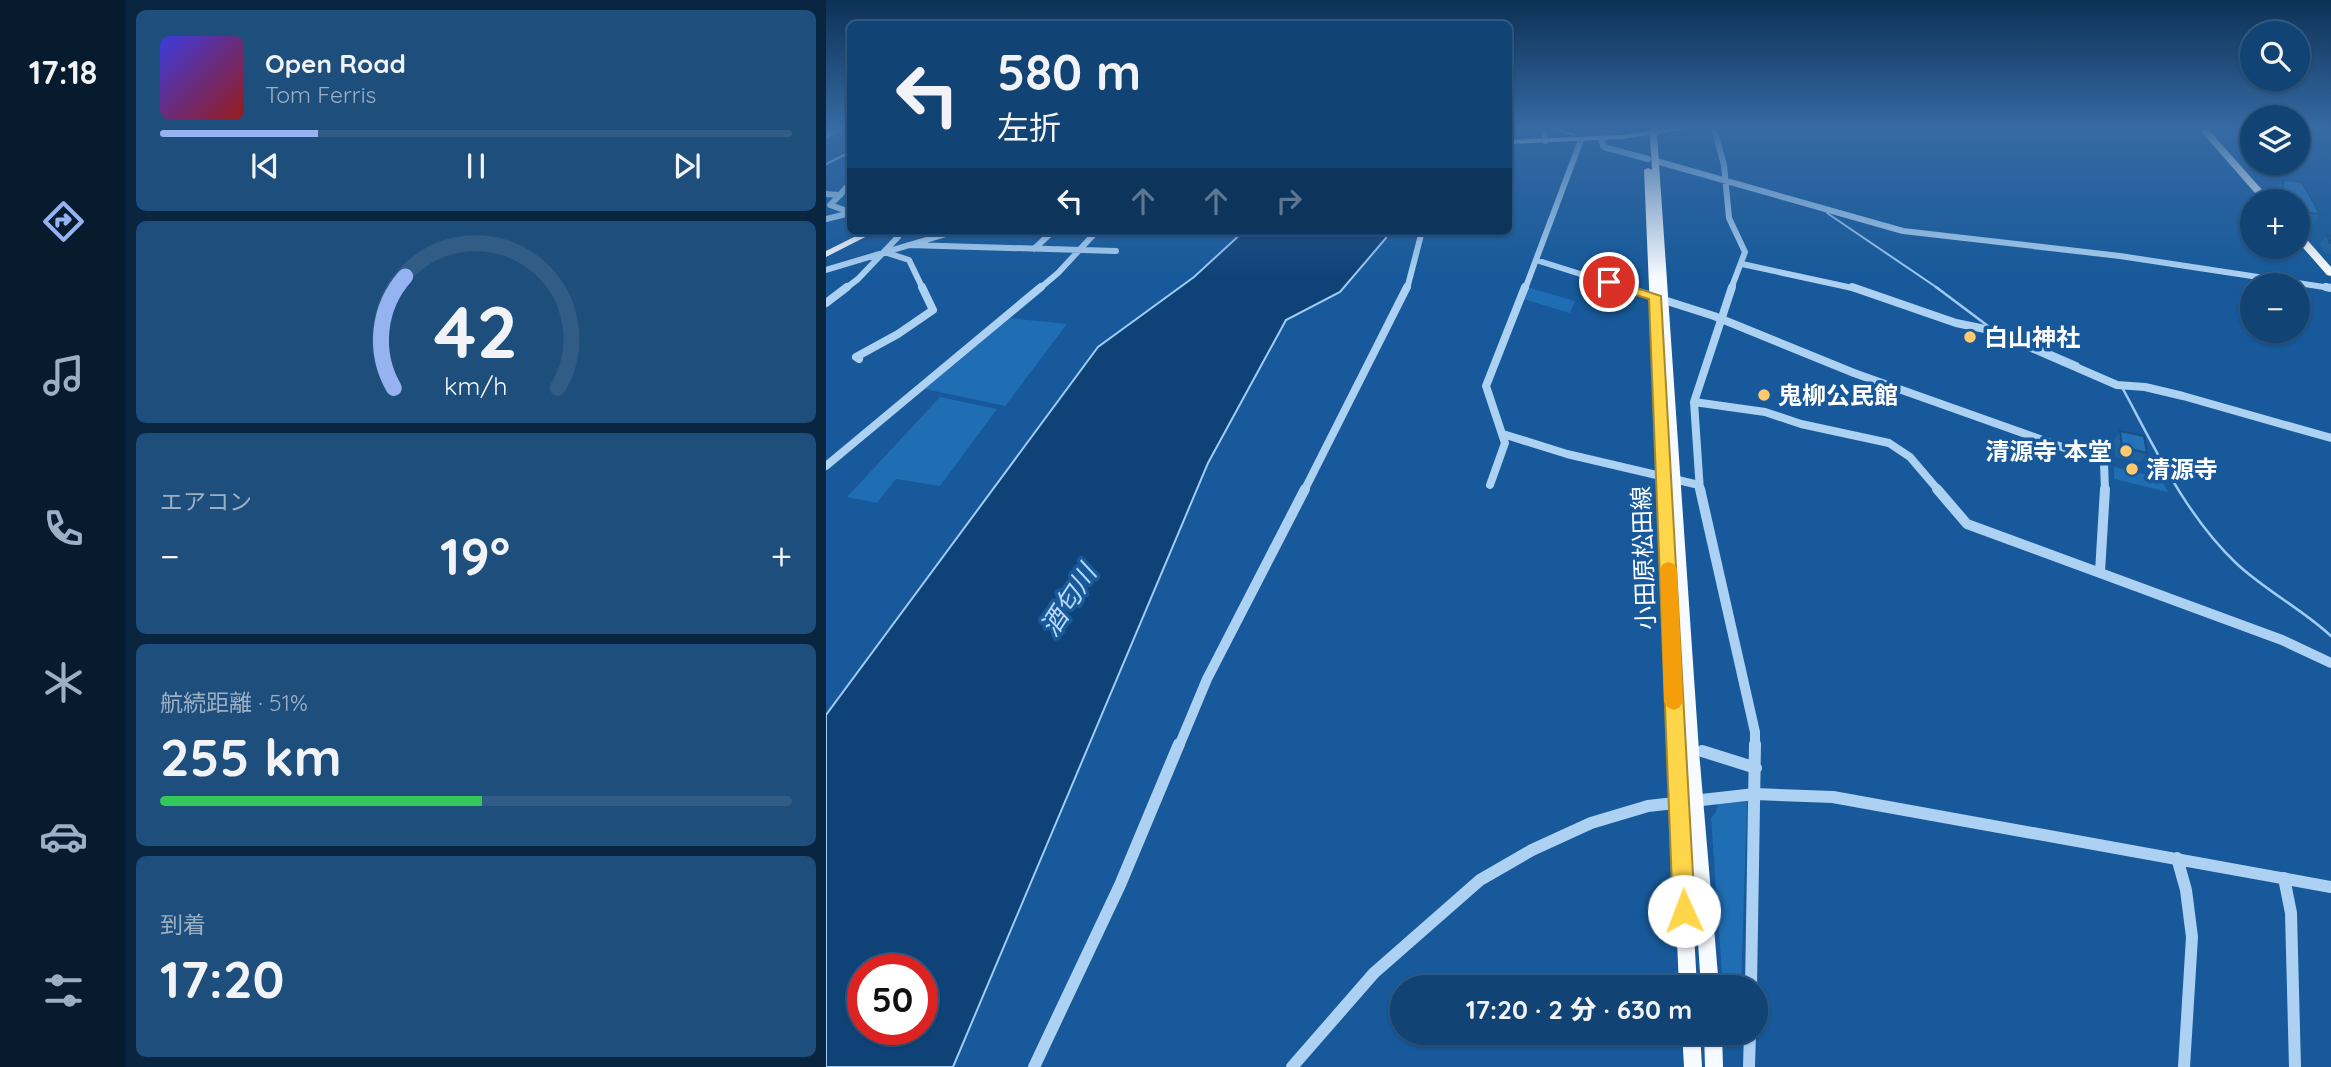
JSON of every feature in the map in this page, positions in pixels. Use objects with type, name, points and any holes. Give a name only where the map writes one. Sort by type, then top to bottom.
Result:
[{"type":"highway","points":[[2310,249],[2331,273]]},
{"type":"main road","name":"小田原松田線","points":[[1652,178],[1652,279],[1660,298],[1670,479],[1709,975]]},
{"type":"main road","points":[[826,254],[865,235]]},
{"type":"main road","name":"小田原松田線","points":[[1670,479],[1675,743],[1687,975]]},
{"type":"main road","points":[[1692,1045],[1693,1067]]},
{"type":"main road","points":[[1713,1045],[1714,1067]]},
{"type":"street","points":[[1490,485],[1505,443],[1486,386],[1567,178]]},
{"type":"street","points":[[1710,178],[1903,231],[2120,256],[2331,288]]},
{"type":"street","points":[[1726,178],[1728,218],[1745,252],[1720,318],[1694,401],[1699,485],[1752,715],[1756,768],[1751,975]]},
{"type":"street","points":[[847,187],[831,205],[847,211]]},
{"type":"street","points":[[826,194],[840,195]]},
{"type":"street","points":[[826,219],[847,213]]},
{"type":"street","points":[[826,303],[848,287],[885,251],[898,237],[895,235]]},
{"type":"street","points":[[826,270],[943,235]]},
{"type":"street","points":[[1034,249],[1049,235]]},
{"type":"street","points":[[826,466],[1058,272],[1093,235]]},
{"type":"street","points":[[1034,1067],[1120,885],[1208,679],[1405,296],[1421,235]]},
{"type":"street","points":[[909,245],[1116,251]]},
{"type":"street","points":[[859,359],[856,357],[898,334],[933,310],[909,260],[885,251]]},
{"type":"street","points":[[1536,260],[1720,318],[1854,373],[2104,462],[2106,481],[2100,572]]},
{"type":"street","points":[[1742,264],[1848,286],[1956,323],[1990,330],[2117,385],[2145,387],[2183,396],[2331,438]]},
{"type":"street","points":[[1694,401],[1765,412],[1801,424],[1889,443],[1910,457],[1967,524],[2282,640],[2331,663]]},
{"type":"street","points":[[1503,434],[1567,454],[1699,485]]},
{"type":"street","points":[[1702,751],[1756,768]]},
{"type":"street","points":[[1292,1067],[1374,973],[1480,880],[1532,850],[1591,823],[1648,806],[1755,793],[1833,797],[2331,887]]},
{"type":"street","points":[[2177,858],[2186,890],[2192,937],[2184,1067]]},
{"type":"street","points":[[2284,878],[2291,913],[2295,1067]]},
{"type":"street","points":[[1749,1067],[1750,1045]]},
{"type":"shaded area","points":[[1527,287],[1575,301],[1570,313],[1523,299]]},
{"type":"shaded area","points":[[1010,318],[1067,324],[1005,406],[925,389]]},
{"type":"shaded area","points":[[940,397],[997,409],[940,486],[896,479],[877,503],[847,497]]},
{"type":"shaded area","points":[[2114,467],[2161,478],[2168,492],[2114,479]]},
{"type":"shaded area","points":[[1747,802],[1741,975],[1722,975],[1711,818],[1718,803]]},
{"type":"water","name":"酒匂川","points":[[1240,235],[1387,235],[1340,292],[1286,320],[1208,463],[953,1067],[826,1067],[826,715],[1098,347],[1194,277]]},
{"type":"building","points":[[2283,180],[2302,182],[2306,189],[2284,189]]},
{"type":"building","points":[[2310,196],[2320,214],[2310,213]]},
{"type":"building","points":[[2120,431],[2144,436],[2147,453],[2122,447]]},
{"type":"waterway","points":[[1827,213],[1939,289]]},
{"type":"waterway","points":[[1936,287],[1988,326]]},
{"type":"waterway","points":[[2007,333],[2078,364]]},
{"type":"waterway","points":[[2123,389],[2160,459],[2202,525],[2248,574],[2331,636]]},
{"type":"slow traffic","points":[[1668,569],[1674,701]]},
{"type":"place","name":"白山神社","points":[[1970,337]]},
{"type":"place","name":"鬼柳公民館","points":[[1764,395]]},
{"type":"place","name":"清源寺 本堂","points":[[2126,451]]},
{"type":"place","name":"清源寺","points":[[2132,469]]},
{"type":"route","points":[[1609,282],[1655,296],[1684,911]]}]
